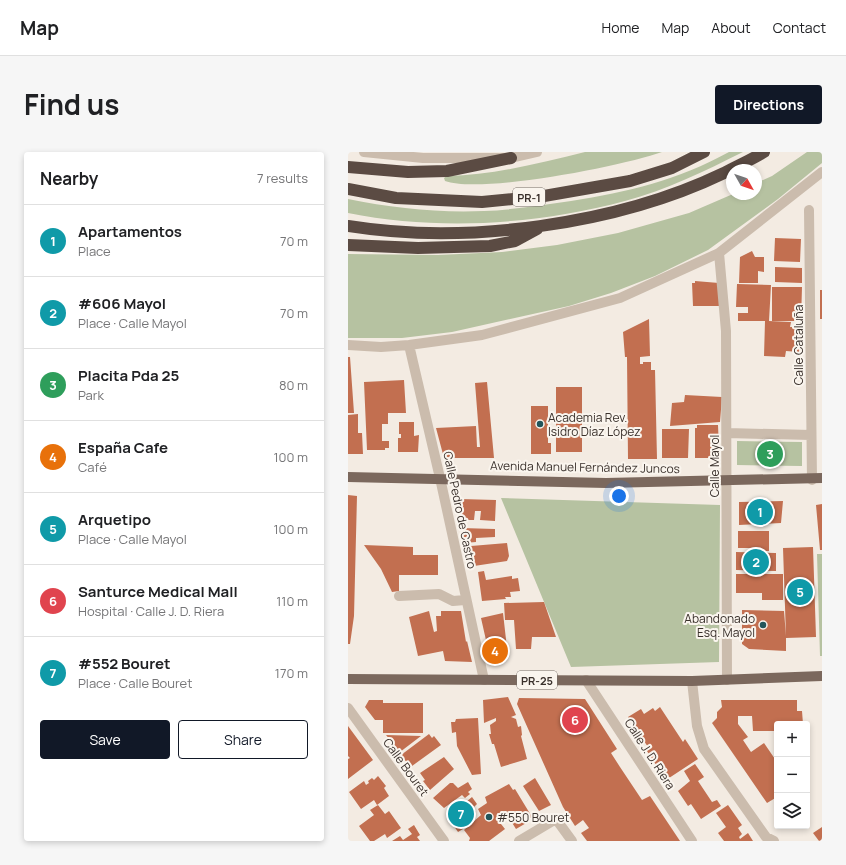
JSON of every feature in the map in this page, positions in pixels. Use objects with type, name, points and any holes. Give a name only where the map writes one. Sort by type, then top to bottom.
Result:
[{"type":"highway","name":"PR-1","points":[[348,189],[396,198],[482,202],[544,196],[630,181],[672,168],[704,152]]},
{"type":"highway","points":[[348,226],[401,232],[455,233],[540,227],[646,203],[698,185],[764,152]]},
{"type":"highway","points":[[348,167],[408,172],[447,171],[511,158]]},
{"type":"highway","points":[[348,245],[418,248],[490,246],[515,241],[540,227]]},
{"type":"main road","name":"Avenida Manuel Fernández Juncos","points":[[348,477],[606,483],[817,479]]},
{"type":"main road","name":"PR-25","points":[[348,680],[692,681],[822,676]]},
{"type":"street","points":[[364,152],[423,158],[511,158],[538,152]]},
{"type":"street","points":[[348,345],[381,347],[409,345],[482,335],[620,298],[719,253],[822,172]]},
{"type":"street","name":"Calle Cataluña","points":[[809,210],[817,325],[811,435],[817,479]]},
{"type":"street","name":"Calle Mayol","points":[[719,253],[726,331],[727,680]]},
{"type":"street","name":"Calle Pedro de Castro","points":[[409,345],[484,680]]},
{"type":"street","points":[[727,433],[811,435]]},
{"type":"street","points":[[399,596],[440,594],[454,601],[465,600]]},
{"type":"street","name":"Calle J. D. Riera","points":[[586,680],[692,841]]},
{"type":"street","points":[[692,681],[697,726],[704,749],[766,837],[774,841]]},
{"type":"street","name":"Calle Bouret","points":[[348,708],[444,841]]},
{"type":"street","points":[[519,841],[556,819],[572,841]]},
{"type":"green space","points":[[585,152],[662,152],[643,158],[586,171],[519,181],[489,184],[463,184],[445,181],[444,178],[447,176],[517,168]]},
{"type":"green space","points":[[729,152],[743,152],[700,173],[640,197],[557,216],[487,223],[452,223],[382,219],[348,213],[348,199],[415,209],[450,211],[506,210],[571,201],[652,184],[691,170]]},
{"type":"green space","points":[[807,152],[822,152],[822,163],[778,199],[708,250],[655,276],[611,293],[569,306],[452,332],[402,338],[348,338],[348,254],[438,255],[502,252],[557,245],[618,233],[689,213],[726,197],[726,200],[762,200],[762,180],[772,176]]},
{"type":"green space","points":[[737,441],[802,442],[802,466],[737,465]]},
{"type":"green space","points":[[501,498],[720,505],[719,662],[571,667]]},
{"type":"green space","points":[[817,554],[822,554],[822,656],[820,656]]},
{"type":"building","points":[[775,238],[801,239],[800,262],[774,261]]},
{"type":"building","points":[[752,251],[755,257],[764,257],[764,272],[758,271],[758,283],[739,283],[740,257]]},
{"type":"building","points":[[775,267],[802,268],[802,283],[775,282]]},
{"type":"building","points":[[695,281],[719,283],[719,306],[693,306],[692,283],[695,283]]},
{"type":"building","points":[[737,284],[771,285],[769,321],[791,322],[790,327],[800,327],[799,352],[786,351],[785,357],[764,356],[765,321],[738,321],[738,313],[748,313],[748,307],[736,307]]},
{"type":"building","points":[[772,287],[802,287],[801,321],[772,321]]},
{"type":"building","points":[[820,290],[822,290],[822,319],[820,319]]},
{"type":"building","points":[[649,319],[650,356],[640,357],[640,364],[643,364],[643,362],[651,362],[651,370],[655,370],[657,459],[628,459],[627,357],[625,357],[623,332]]},
{"type":"building","points":[[348,357],[350,357],[354,413],[348,413]]},
{"type":"building","points":[[404,380],[406,413],[388,413],[388,424],[382,424],[382,441],[389,441],[389,448],[385,448],[385,450],[367,450],[364,382]]},
{"type":"building","points":[[487,382],[494,458],[444,458],[436,428],[476,426],[477,447],[480,447],[475,383]]},
{"type":"building","points":[[556,387],[582,387],[582,452],[556,452]]},
{"type":"building","points":[[685,395],[722,397],[720,422],[670,426],[672,403],[684,402]]},
{"type":"building","name":"Academia Rev. Isidro Díaz López","points":[[531,406],[548,406],[548,443],[551,443],[551,454],[531,454]]},
{"type":"building","points":[[358,414],[358,433],[362,433],[363,454],[348,454],[348,415]]},
{"type":"building","points":[[399,422],[414,422],[414,436],[419,435],[418,452],[398,452],[398,438],[401,438],[401,434],[399,434]]},
{"type":"building","points":[[697,425],[718,425],[719,449],[714,450],[714,458],[695,458],[695,428],[697,428]]},
{"type":"building","points":[[662,429],[689,429],[688,458],[662,458]]},
{"type":"building","points":[[348,495],[357,496],[354,616],[350,644],[348,644]]},
{"type":"building","points":[[460,499],[496,500],[495,521],[480,520],[481,511],[475,511],[474,520],[459,520]]},
{"type":"building","points":[[783,501],[781,523],[739,525],[739,502]]},
{"type":"building","points":[[822,504],[822,550],[820,550],[816,505]]},
{"type":"building","points":[[461,528],[495,529],[495,537],[476,538],[476,542],[464,543]]},
{"type":"building","points":[[738,531],[769,531],[769,551],[755,551],[755,548],[738,548]]},
{"type":"building","points":[[507,543],[509,556],[507,561],[474,566],[471,546]]},
{"type":"building","points":[[364,545],[413,547],[413,555],[438,555],[438,575],[399,575],[399,591],[392,592],[381,569]]},
{"type":"building","points":[[813,547],[816,637],[786,638],[786,651],[749,649],[742,644],[742,610],[784,611],[786,636],[783,548]]},
{"type":"building","points":[[736,552],[776,553],[776,571],[736,570]]},
{"type":"building","points":[[484,571],[486,580],[512,576],[512,579],[518,578],[520,591],[510,592],[511,597],[505,597],[506,599],[482,601],[478,572]]},
{"type":"building","points":[[736,574],[783,574],[783,600],[762,600],[762,593],[736,593]]},
{"type":"building","points":[[544,602],[556,637],[532,637],[531,649],[516,649],[514,620],[505,620],[504,603]]},
{"type":"building","points":[[429,611],[434,632],[437,631],[436,616],[441,616],[441,611],[461,611],[466,642],[467,641],[472,662],[445,661],[443,651],[418,656],[409,617]]},
{"type":"building","points":[[503,613],[508,657],[498,658],[497,656],[490,658],[481,618]]},
{"type":"building","points":[[508,697],[516,715],[511,717],[516,719],[518,727],[521,726],[521,736],[527,759],[501,767],[494,744],[492,744],[489,734],[491,734],[490,725],[496,721],[496,718],[484,723],[483,700]]},
{"type":"building","points":[[519,698],[585,699],[617,749],[611,753],[642,800],[650,796],[680,841],[587,841],[581,833],[589,828],[583,820],[575,826],[563,807],[517,704]]},
{"type":"building","points":[[369,700],[383,700],[383,703],[423,703],[423,733],[383,733],[383,720],[375,720],[365,707]]},
{"type":"building","points":[[721,700],[797,700],[797,711],[802,711],[803,721],[774,721],[774,731],[753,731],[752,716],[738,716],[738,724],[748,737],[743,740],[751,752],[764,743],[774,758],[774,799],[767,803],[712,723],[717,718],[717,712],[722,707]]},
{"type":"building","points":[[660,707],[683,742],[685,739],[698,759],[666,780],[645,748],[648,747],[628,717],[641,709],[644,714],[653,708],[655,711]]},
{"type":"building","points":[[478,718],[481,774],[472,775],[457,746],[456,732],[452,733],[451,722],[455,722],[456,719]]},
{"type":"building","points":[[348,726],[373,760],[348,779],[348,759],[350,758],[348,756]]},
{"type":"building","points":[[429,734],[432,738],[434,736],[441,745],[412,766],[410,763],[408,764],[401,755]]},
{"type":"building","points":[[386,735],[421,736],[400,752]]},
{"type":"building","points":[[444,757],[454,769],[430,790],[423,781],[425,780],[420,773]]},
{"type":"building","points":[[695,764],[704,777],[698,781],[712,802],[717,800],[721,806],[701,819],[691,804],[688,806],[678,791],[690,781],[684,771]]},
{"type":"building","points":[[378,776],[386,786],[384,788],[389,796],[377,805],[374,800],[361,809],[349,792],[364,781],[366,785],[372,778],[374,780]]},
{"type":"building","points":[[535,778],[551,805],[539,811],[523,786]]},
{"type":"building","points":[[468,782],[472,789],[468,792],[470,794],[465,798],[462,795],[444,808],[433,798],[450,783],[453,783],[458,788]]},
{"type":"building","points":[[509,784],[513,790],[515,789],[532,817],[526,820],[528,822],[516,829],[506,813],[497,819],[505,829],[489,841],[469,841],[470,838],[464,830],[481,815],[478,809],[487,803],[485,797]]},
{"type":"building","points":[[472,797],[477,804],[473,808],[476,812],[460,824],[463,829],[458,832],[447,816],[456,809],[455,808],[459,805],[460,807]]},
{"type":"building","points":[[378,805],[385,814],[389,811],[401,828],[387,838],[385,834],[374,841],[370,841],[359,826],[374,815],[370,810]]},
{"type":"building","points":[[728,805],[742,825],[738,828],[742,834],[739,837],[740,839],[748,833],[753,841],[724,841],[718,833],[726,827],[716,813]]},
{"type":"building","points":[[414,825],[420,835],[417,837],[420,841],[392,841],[400,836],[403,840],[412,834],[408,829]]},
{"type":"building","points":[[822,827],[822,841],[819,841],[813,833]]},
{"type":"place","name":"Academia Rev. Isidro Díaz López","points":[[540,424]]},
{"type":"place","name":"Placita Pda 25","points":[[770,454]]},
{"type":"place","name":"Apartamentos","points":[[760,512]]},
{"type":"place","name":"#606 Mayol","points":[[756,562]]},
{"type":"place","name":"Arquetipo","points":[[800,592]]},
{"type":"place","name":"Abandonado Esq. Mayol","points":[[763,625]]},
{"type":"place","name":"España Cafe","points":[[495,651]]},
{"type":"place","name":"Santurce Medical Mall","points":[[575,720]]},
{"type":"place","name":"#552 Bouret","points":[[461,814]]},
{"type":"place","name":"#550 Bouret","points":[[489,817]]}]
